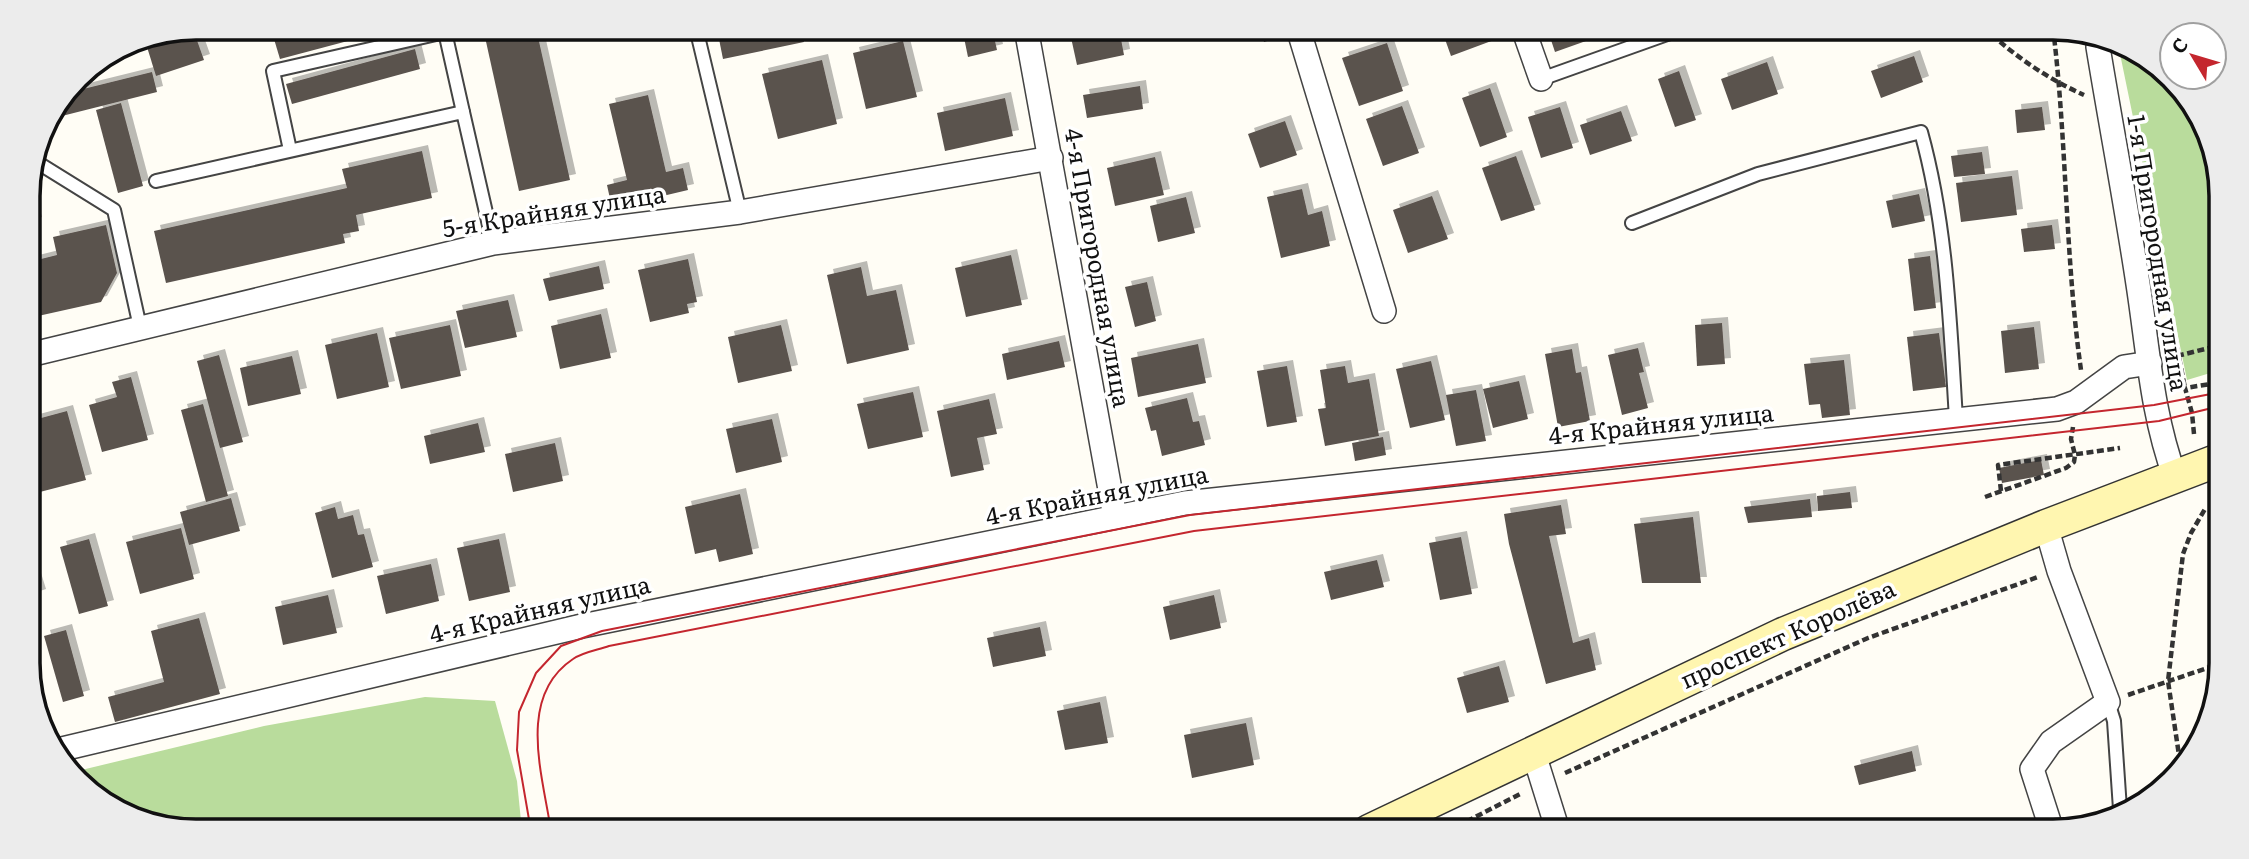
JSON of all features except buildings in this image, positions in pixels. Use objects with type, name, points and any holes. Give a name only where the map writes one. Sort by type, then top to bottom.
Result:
[{"type":"main road","name":"проспект Королёва","points":[[1395,818],[1783,634],[2046,526],[2209,464]]},
{"type":"street","points":[[1302,40],[1384,310]]},
{"type":"street","points":[[1527,40],[1541,79]]},
{"type":"street","name":"4-я Пригородная улица","points":[[1029,41],[1115,517]]},
{"type":"street","name":"1-я Пригородная улица","points":[[2097,47],[2125,196],[2154,405],[2175,477]]},
{"type":"street","name":"5-я Крайняя улица","points":[[41,352],[493,243],[740,212],[1051,158]]},
{"type":"street","name":"4-я Крайняя улица","points":[[65,748],[582,626],[1185,503],[2057,409],[2080,400],[2124,367],[2150,363]]},
{"type":"street","points":[[2046,526],[2059,571],[2108,702],[2051,742],[2032,769],[2048,818]]},
{"type":"street","points":[[1532,751],[1554,818]]},
{"type":"lane","points":[[1541,79],[1650,40]]},
{"type":"lane","points":[[290,150],[273,71],[406,41]]},
{"type":"lane","points":[[447,41],[493,243]]},
{"type":"lane","points":[[699,41],[740,212]]},
{"type":"lane","points":[[156,181],[463,112]]},
{"type":"lane","points":[[1632,223],[1758,174],[1921,132],[1937,204],[1946,267],[1956,419]]},
{"type":"lane","points":[[44,167],[114,210],[140,327]]},
{"type":"lane","points":[[2108,702],[2114,721],[2120,804]]},
{"type":"path","points":[[1997,40],[2014,56],[2060,85],[2108,106]]},
{"type":"path","points":[[1985,497],[2066,468],[2074,462],[2071,439],[2082,378],[2072,309],[2060,85],[2054,40]]},
{"type":"path","points":[[2150,363],[2209,348]]},
{"type":"path","points":[[2194,434],[2185,388],[2209,384]]},
{"type":"path","points":[[2001,491],[1998,465],[2120,448]]},
{"type":"path","points":[[2179,755],[2168,681],[2182,563],[2191,533],[2205,509]]},
{"type":"path","points":[[1473,818],[1543,783],[1868,638],[1985,594],[2059,571]]},
{"type":"path","points":[[2108,702],[2209,667]]},
{"type":"green space","points":[[2120,55],[2156,79],[2158,91],[2170,93],[2193,127],[2203,156],[2209,196],[2209,373],[2187,380]]},
{"type":"green space","points":[[425,697],[495,701],[517,781],[521,819],[196,819],[166,816],[127,803],[109,793],[83,770],[264,726]]},
{"type":"tram line","points":[[529,819],[517,750],[519,712],[536,673],[561,646],[602,631],[1190,515],[2154,405],[2209,394]]},
{"type":"tram line","points":[[549,819],[539,762],[538,739],[544,694],[555,675],[573,659],[609,646],[1194,531],[2159,421],[2209,409]]}]
